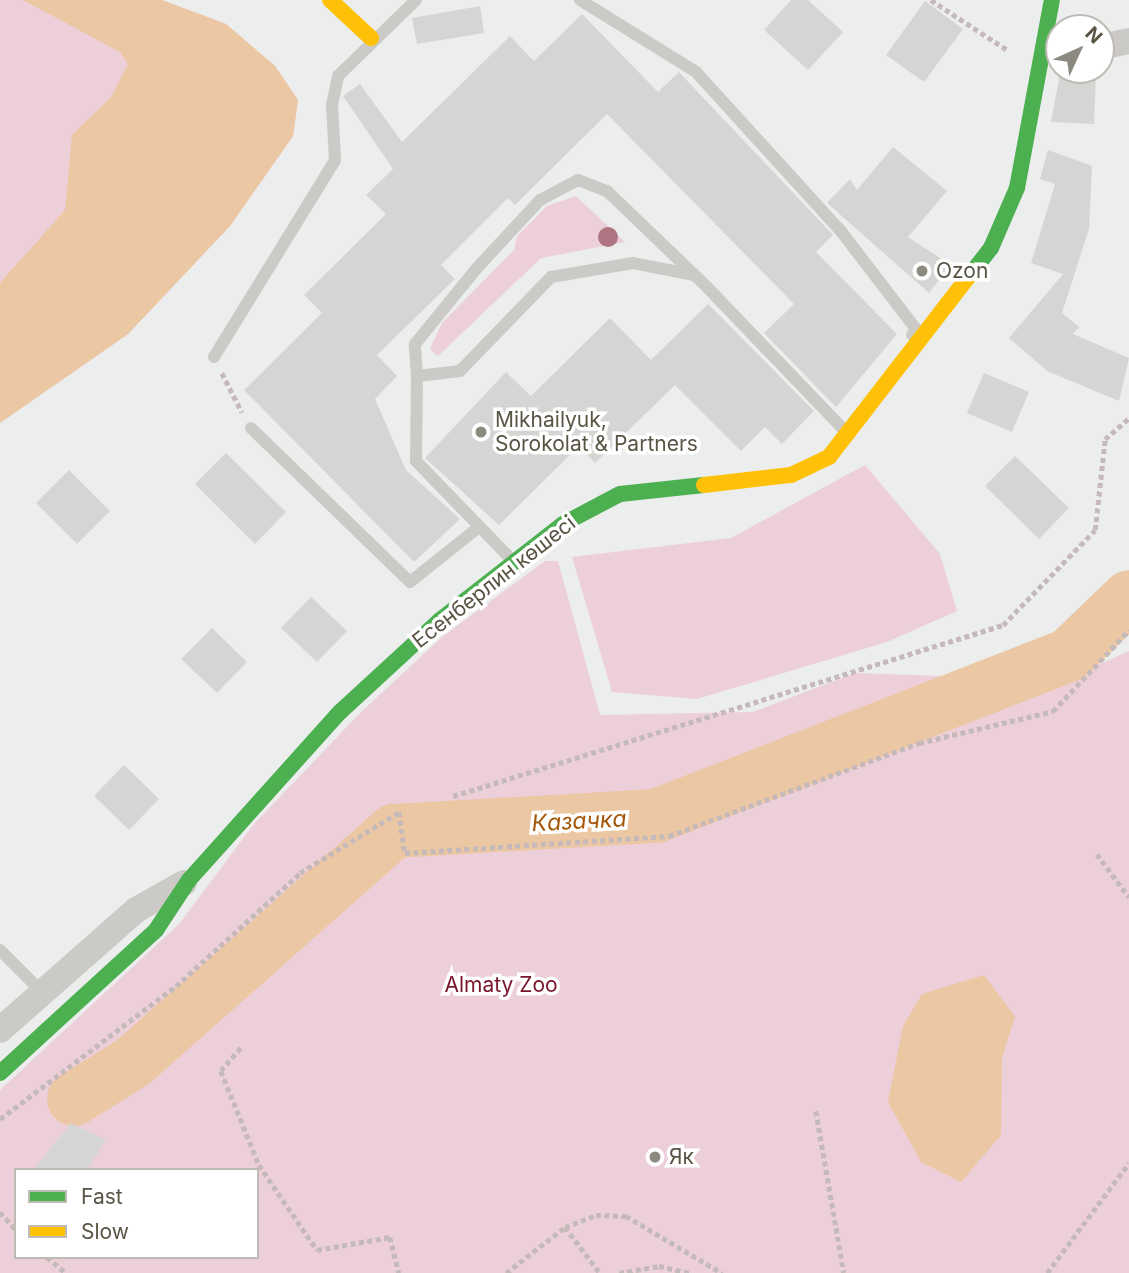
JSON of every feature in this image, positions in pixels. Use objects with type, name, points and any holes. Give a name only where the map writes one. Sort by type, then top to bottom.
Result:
[{"type":"street","points":[[330,0],[371,38]]},
{"type":"street","name":"Есенберлин көшесі","points":[[0,1073],[156,930],[189,880],[340,712],[514,562],[563,524],[620,494],[791,475],[829,457],[843,429],[991,248],[1017,188],[1045,71]]},
{"type":"street","name":"Есенберлин көшесі","points":[[0,1030],[136,911],[189,880]]},
{"type":"lane","points":[[214,357],[335,160],[332,105],[338,76],[371,38],[416,0]]},
{"type":"lane","points":[[514,562],[416,461],[415,344],[477,268],[540,200],[578,180],[607,191],[694,275],[843,429],[916,329],[840,230],[696,72],[580,0]]},
{"type":"lane","points":[[417,376],[460,371],[551,277],[633,263],[694,275]]},
{"type":"lane","points":[[251,428],[410,582],[479,527]]},
{"type":"lane","points":[[3,958],[42,992]]},
{"type":"path","points":[[931,0],[998,47],[1045,53]]},
{"type":"path","points":[[214,357],[251,428]]},
{"type":"path","points":[[453,796],[1003,625],[1095,530],[1105,439],[1129,418]]},
{"type":"path","points":[[0,1119],[176,986],[300,873],[399,812],[405,853],[670,836],[919,743],[1053,711],[1129,630]]},
{"type":"path","points":[[1097,854],[1129,897]]},
{"type":"path","points":[[241,1048],[221,1070],[259,1165],[317,1250],[390,1237],[399,1273]]},
{"type":"path","points":[[816,1111],[844,1273]]},
{"type":"path","points":[[1047,1273],[1129,1163]]},
{"type":"path","points":[[0,1212],[14,1228]]},
{"type":"path","points":[[506,1273],[565,1227],[596,1215],[626,1216],[722,1273]]},
{"type":"path","points":[[565,1227],[600,1273]]},
{"type":"path","points":[[49,1259],[66,1273]]},
{"type":"path","points":[[619,1273],[659,1266],[689,1273]]},
{"type":"green space","points":[[0,0],[162,0],[226,24],[275,66],[298,100],[293,136],[230,226],[128,334],[0,423]]},
{"type":"green space","points":[[576,196],[625,242],[541,258],[438,356],[430,349],[442,323],[514,250],[517,236],[547,206]]},
{"type":"green space","points":[[865,465],[940,554],[957,611],[887,642],[697,699],[612,692],[572,557],[731,538]]},
{"type":"green space","name":"Almaty Zoo","points":[[545,561],[558,561],[600,715],[753,712],[855,673],[996,678],[1027,697],[1129,651],[1129,1273],[0,1273],[0,1090],[179,924],[254,824],[361,712],[442,637]]},
{"type":"shaded area","points":[[23,0],[162,0],[226,24],[275,66],[298,100],[293,136],[230,226],[128,334],[0,423],[0,283],[65,210],[72,135],[111,97],[128,64],[120,52]]},
{"type":"shaded area","points":[[984,975],[1015,1017],[1002,1058],[1001,1135],[961,1182],[921,1162],[888,1102],[903,1026],[922,994]]},
{"type":"building","points":[[791,0],[808,0],[843,32],[808,70],[764,30]]},
{"type":"building","points":[[925,1],[963,29],[924,82],[886,55]]},
{"type":"building","points":[[480,6],[484,33],[417,44],[412,18]]},
{"type":"building","points":[[582,14],[658,92],[679,72],[833,235],[816,252],[897,334],[836,407],[764,333],[794,304],[607,114],[515,205],[508,198],[441,265],[455,279],[377,355],[397,376],[375,399],[406,470],[460,519],[414,562],[244,390],[322,313],[304,295],[386,214],[366,195],[393,169],[343,96],[360,84],[402,142],[510,36],[534,61]]},
{"type":"building","points":[[1058,84],[1096,84],[1094,124],[1051,122]]},
{"type":"building","points":[[893,147],[947,191],[908,237],[951,265],[929,293],[827,203],[850,179],[857,190]]},
{"type":"building","points":[[1048,150],[1092,166],[1089,229],[1062,313],[1079,327],[1073,334],[1129,358],[1119,401],[1047,371],[1009,338],[1063,274],[1031,263],[1055,184],[1040,179]]},
{"type":"building","points":[[708,304],[814,411],[782,444],[765,427],[741,451],[675,385],[595,463],[579,446],[499,525],[425,458],[506,372],[531,396],[610,318],[651,360]]},
{"type":"building","points":[[984,373],[1029,392],[1012,432],[967,413]]},
{"type":"building","points":[[226,453],[286,512],[255,544],[195,484]]},
{"type":"building","points":[[1015,456],[1069,508],[1039,539],[985,486]]},
{"type":"building","points":[[69,470],[110,511],[77,544],[36,503]]},
{"type":"building","points":[[311,597],[347,631],[317,662],[281,628]]},
{"type":"building","points":[[212,628],[247,662],[217,693],[181,659]]},
{"type":"building","points":[[124,765],[159,799],[129,830],[94,796]]},
{"type":"building","points":[[71,1123],[106,1140],[88,1168],[35,1168]]},
{"type":"waterway","name":"Казачка","points":[[74,1099],[133,1062],[394,831],[656,816],[1069,655],[1129,597]]},
{"type":"traffic: fast","points":[[973,271],[991,248],[1017,188],[1052,0]]},
{"type":"traffic: fast","points":[[0,1073],[156,930],[189,880],[340,712],[440,620],[563,524],[620,494],[704,485]]},
{"type":"traffic: slow","points":[[330,0],[371,38]]},
{"type":"traffic: slow","points":[[704,485],[791,475],[829,457],[973,271]]},
{"type":"place","name":"Ozon","points":[[922,271]]},
{"type":"place","name":"Mikhailyuk, Sorokolat & Partners","points":[[481,432]]},
{"type":"place","name":"Як","points":[[655,1157]]}]
